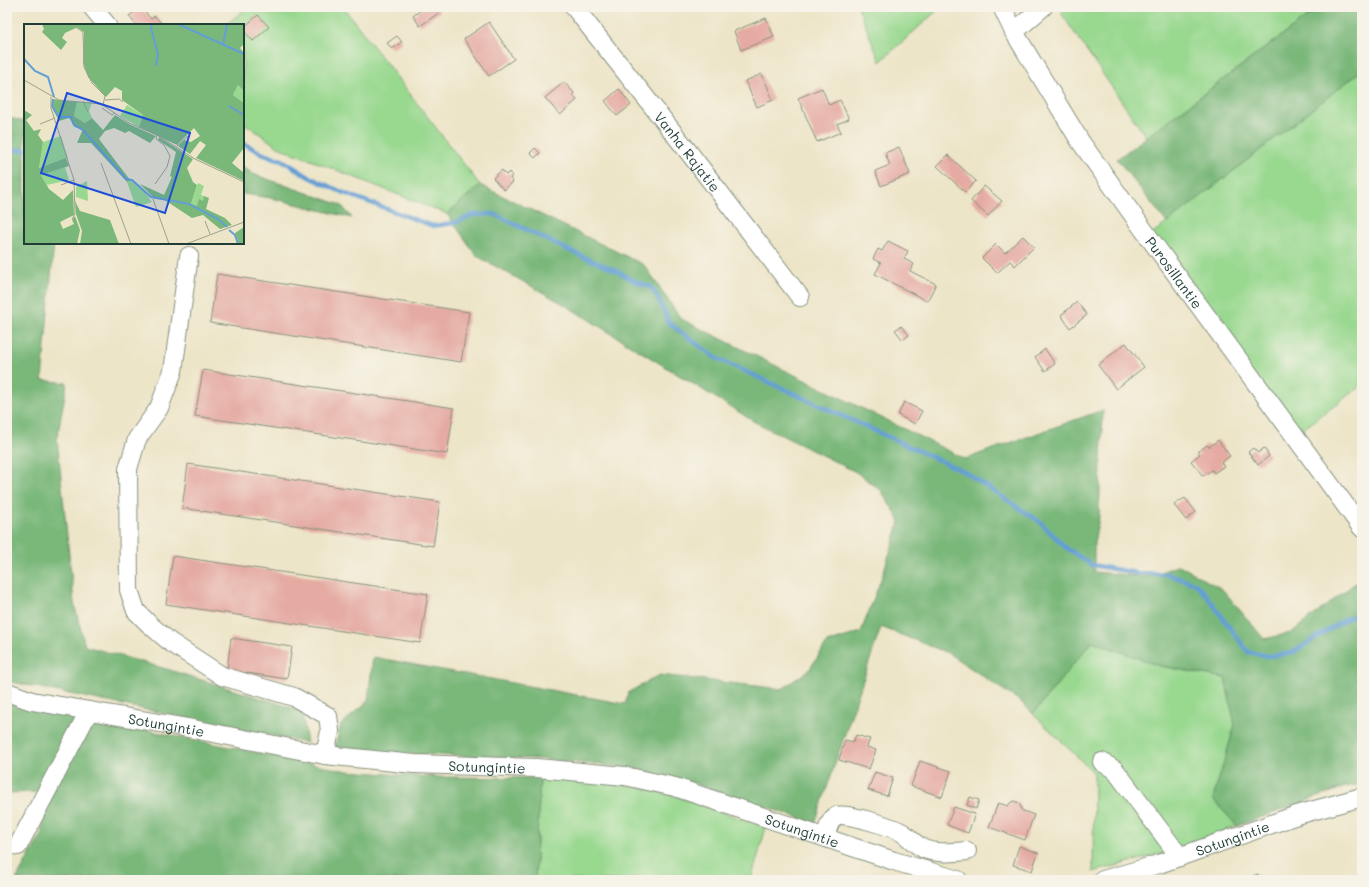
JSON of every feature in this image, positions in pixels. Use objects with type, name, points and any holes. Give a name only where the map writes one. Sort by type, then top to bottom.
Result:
[{"type":"street","points":[[92,7],[106,24]]},
{"type":"street","name":"Vanha Rajatie","points":[[574,7],[687,150],[800,297]]},
{"type":"street","name":"Purosillantie","points":[[1002,7],[1014,32],[1080,141],[1362,528]]},
{"type":"street","points":[[1014,32],[1043,7]]},
{"type":"street","points":[[189,256],[173,371],[159,408],[137,439],[128,470],[129,590],[136,611],[150,625],[170,642],[222,676],[294,697],[328,716],[330,731],[325,755]]},
{"type":"street","name":"Sotungintie","points":[[7,692],[32,701],[181,727],[325,755],[414,764],[537,768],[625,776],[675,787],[894,861],[958,880]]},
{"type":"street","points":[[18,846],[89,711]]},
{"type":"street","points":[[1102,762],[1115,770],[1180,857]]},
{"type":"street","name":"Sotungintie","points":[[1103,880],[1159,864],[1296,816],[1362,797]]},
{"type":"street","points":[[825,837],[831,821],[836,816],[842,814],[854,816],[902,832],[918,846],[927,850],[938,852],[967,851]]},
{"type":"green space","points":[[248,7],[343,7],[480,185],[447,214],[278,147],[244,123],[244,24],[226,24]]},
{"type":"green space","points":[[858,7],[941,7],[880,62]]},
{"type":"green space","points":[[1069,7],[1320,7],[1146,137],[1061,13]]},
{"type":"green space","points":[[1320,7],[1362,7],[1362,70],[1167,223],[1117,159]]},
{"type":"green space","points":[[1362,70],[1362,385],[1295,435],[1148,236],[1167,223]]},
{"type":"green space","points":[[7,117],[24,122],[24,244],[54,244],[42,380],[67,383],[57,439],[74,603],[85,646],[163,668],[302,711],[307,743],[7,681]]},
{"type":"green space","points":[[244,168],[253,174],[341,205],[352,218],[271,198],[244,194]]},
{"type":"green space","points":[[480,185],[644,265],[681,319],[965,459],[1103,410],[1099,517],[1094,543],[1094,572],[1148,577],[1179,565],[1223,590],[1264,639],[1291,633],[1362,578],[1362,784],[1345,787],[1237,826],[1213,799],[1235,725],[1225,678],[1160,666],[1092,641],[1033,714],[1020,701],[948,653],[881,627],[815,823],[687,781],[626,767],[540,759],[364,752],[335,747],[341,725],[368,701],[373,657],[625,704],[629,692],[660,675],[782,689],[809,670],[827,643],[861,632],[883,574],[900,521],[881,490],[856,472],[755,422],[560,302],[477,256],[447,214]]},
{"type":"green space","points":[[1092,641],[1160,666],[1225,678],[1235,725],[1213,799],[1237,826],[1164,853],[1093,872],[1094,773],[1033,714]]},
{"type":"green space","points":[[7,702],[80,719],[39,792],[7,793]]},
{"type":"green space","points":[[92,719],[347,771],[429,777],[540,778],[535,880],[16,880],[41,835],[47,800]]},
{"type":"green space","points":[[540,778],[591,780],[635,786],[672,795],[766,827],[751,880],[535,880]]},
{"type":"building","points":[[141,7],[151,19],[155,16],[162,24],[135,24],[129,16]]},
{"type":"building","points":[[425,7],[437,7],[440,12],[420,26],[413,16]]},
{"type":"building","points":[[258,15],[269,27],[253,41],[244,31],[244,27]]},
{"type":"building","points":[[766,18],[774,37],[741,50],[734,31]]},
{"type":"building","points":[[489,22],[514,59],[489,76],[464,39]]},
{"type":"building","points":[[397,36],[402,42],[392,49],[387,43]]},
{"type":"building","points":[[762,74],[773,100],[757,107],[745,81]]},
{"type":"building","points":[[564,82],[574,93],[573,95],[577,100],[560,115],[545,98]]},
{"type":"building","points":[[822,88],[829,105],[840,100],[849,119],[837,124],[841,132],[817,142],[798,98]]},
{"type":"building","points":[[619,89],[631,105],[617,116],[605,101]]},
{"type":"building","points":[[899,147],[910,174],[881,186],[875,171],[890,165],[885,153]]},
{"type":"building","points":[[535,148],[540,153],[535,158],[530,153]]},
{"type":"building","points":[[948,155],[976,181],[965,192],[937,166]]},
{"type":"building","points":[[502,170],[506,175],[509,172],[512,176],[510,178],[513,182],[504,190],[493,178]]},
{"type":"building","points":[[984,186],[1002,201],[988,216],[971,201]]},
{"type":"building","points":[[1023,236],[1034,247],[1015,266],[1010,261],[997,273],[982,258],[996,244],[1005,253]]},
{"type":"building","points":[[888,241],[908,251],[904,259],[914,264],[910,271],[936,284],[927,301],[875,274],[881,263],[873,259],[878,249],[882,251]]},
{"type":"building","points":[[217,274],[469,312],[461,362],[210,323]]},
{"type":"building","points":[[1077,302],[1087,315],[1070,328],[1061,315]]},
{"type":"building","points":[[901,326],[909,335],[903,340],[895,330]]},
{"type":"building","points":[[1126,343],[1144,367],[1116,389],[1098,365]]},
{"type":"building","points":[[1045,349],[1055,364],[1045,371],[1035,357]]},
{"type":"building","points":[[203,370],[454,408],[447,454],[195,416]]},
{"type":"building","points":[[904,402],[922,411],[915,424],[898,415]]},
{"type":"building","points":[[1218,440],[1230,456],[1221,463],[1224,466],[1214,473],[1212,470],[1203,476],[1191,461],[1200,454],[1198,452],[1207,445],[1209,447]]},
{"type":"building","points":[[1253,448],[1258,453],[1264,448],[1269,456],[1258,465],[1248,452]]},
{"type":"building","points":[[188,464],[440,502],[433,546],[182,508]]},
{"type":"building","points":[[1185,498],[1196,512],[1186,520],[1174,505]]},
{"type":"building","points":[[173,556],[428,594],[420,643],[166,604]]},
{"type":"building","points":[[231,638],[292,647],[287,679],[227,670]]},
{"type":"building","points":[[856,735],[870,739],[867,747],[876,750],[869,769],[839,760],[845,740],[853,742]]},
{"type":"building","points":[[920,761],[951,771],[942,797],[911,786]]},
{"type":"building","points":[[875,772],[893,778],[887,796],[868,790]]},
{"type":"building","points":[[970,797],[979,800],[976,809],[967,805]]},
{"type":"building","points":[[1014,801],[1019,803],[1021,810],[1034,815],[1025,840],[989,827],[998,803],[1008,806]]},
{"type":"building","points":[[954,807],[975,814],[968,833],[947,825]]},
{"type":"building","points":[[1019,846],[1038,853],[1032,871],[1013,865]]},
{"type":"building","points":[[1258,874],[1260,880],[1244,880],[1244,879]]},
{"type":"waterway","points":[[244,144],[265,155],[282,160],[309,177],[344,193],[433,226],[454,223],[473,215],[494,214],[570,251],[617,271],[636,282],[651,287],[658,298],[669,323],[716,358],[965,472],[1040,522],[1065,547],[1092,565],[1136,573],[1167,574],[1196,584],[1206,595],[1248,652],[1269,656],[1292,653],[1346,619],[1355,616],[1362,617]]},
{"type":"waterway","points":[[7,150],[24,150]]}]
